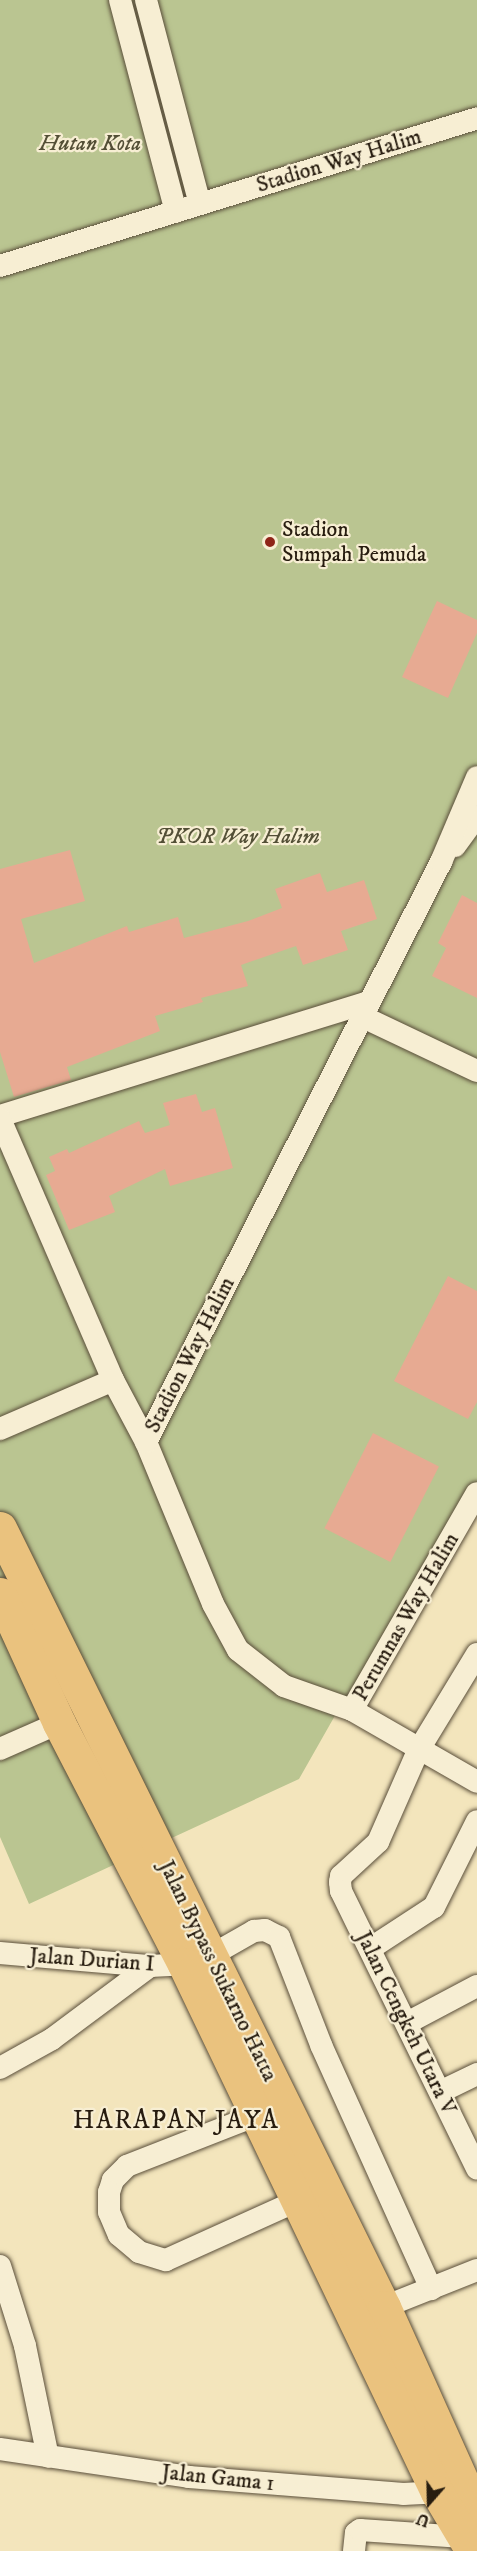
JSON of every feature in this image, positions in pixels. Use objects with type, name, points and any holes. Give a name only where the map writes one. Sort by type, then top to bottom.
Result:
[{"type":"highway","name":"Jalan Bypass Sukarno Hatta","points":[[0,1528],[197,1960],[311,2195],[330,2270],[437,2492],[471,2534]]},
{"type":"highway","name":"Jalan Bypass Sukarno Hatta","points":[[0,1594],[59,1724],[197,1960],[257,2115],[311,2195],[357,2252],[384,2307],[471,2534]]},
{"type":"highway","points":[[330,2270],[357,2252]]},
{"type":"street","points":[[120,0],[176,212]]},
{"type":"street","points":[[146,0],[200,204]]},
{"type":"street","name":"Stadion Way Halim","points":[[0,266],[477,118]]},
{"type":"street","name":"Stadion Way Halim","points":[[146,1442],[441,862],[477,777]]},
{"type":"street","name":"Stadion Way Halim","points":[[441,862],[477,816]]},
{"type":"street","points":[[365,1009],[477,1071]]},
{"type":"street","name":"Stadion Way Halim","points":[[146,1442],[113,1380],[0,1118],[365,1009]]},
{"type":"street","points":[[0,1429],[113,1380]]},
{"type":"street","name":"Perumnas Way Halim","points":[[146,1442],[216,1612],[238,1650],[284,1686],[352,1710],[477,1493]]},
{"type":"street","points":[[418,1751],[477,1654]]},
{"type":"street","points":[[352,1710],[418,1751],[477,1782]]},
{"type":"street","points":[[0,1749],[59,1724]]},
{"type":"street","name":"Jalan Cengkeh Utara V","points":[[418,1751],[378,1842],[341,1876],[341,1892],[371,1948],[476,2165]]},
{"type":"street","points":[[371,1948],[434,1907],[477,1821]]},
{"type":"street","points":[[197,1960],[254,1931],[265,1930],[279,1937],[321,2045],[431,2289]]},
{"type":"street","name":"Jalan Durian I","points":[[0,1953],[150,1966],[197,1960]]},
{"type":"street","points":[[0,2068],[52,2039],[150,1966]]},
{"type":"street","points":[[407,2023],[477,1986]]},
{"type":"street","points":[[440,2092],[477,2074]]},
{"type":"street","points":[[257,2115],[127,2166],[113,2180],[109,2192],[109,2212],[119,2235],[139,2252],[166,2260],[311,2195]]},
{"type":"street","points":[[0,2266],[25,2346],[48,2457]]},
{"type":"street","points":[[384,2307],[477,2270]]},
{"type":"street","name":"Jalan Gama 1","points":[[0,2449],[189,2477],[393,2493],[437,2492]]},
{"type":"street","points":[[354,2551],[356,2533],[360,2530],[471,2534]]},
{"type":"green space","name":"PKOR Way Halim","points":[[0,0],[477,0],[477,1500],[370,1699],[341,1705],[299,1779],[29,1904],[0,1837]]},
{"type":"building","points":[[437,601],[477,620],[477,633],[448,698],[402,677]]},
{"type":"building","points":[[70,850],[85,901],[21,919],[34,963],[127,926],[129,932],[178,917],[184,938],[248,921],[282,908],[275,889],[320,873],[327,892],[364,880],[377,919],[341,931],[348,950],[303,965],[296,946],[241,965],[248,986],[201,998],[203,1002],[155,1016],[160,1031],[67,1067],[71,1080],[14,1097],[0,1052],[0,869]]},
{"type":"building","points":[[462,895],[477,903],[477,998],[432,976],[446,948],[438,943]]},
{"type":"building","points":[[196,1094],[202,1112],[215,1108],[233,1168],[170,1186],[165,1169],[109,1196],[115,1212],[69,1230],[46,1175],[55,1171],[49,1157],[67,1149],[69,1153],[139,1121],[145,1133],[170,1125],[163,1103]]},
{"type":"building","points":[[448,1276],[477,1291],[477,1402],[468,1419],[394,1381]]},
{"type":"building","points":[[373,1433],[439,1467],[390,1562],[324,1528]]},
{"type":"place","name":"Stadion Sumpah Pemuda","points":[[270,542]]},
{"type":"district","name":"HARAPAN JAYA","points":[[176,2121]]},
{"type":"park label","name":"Hutan Kota","points":[[90,144]]}]
